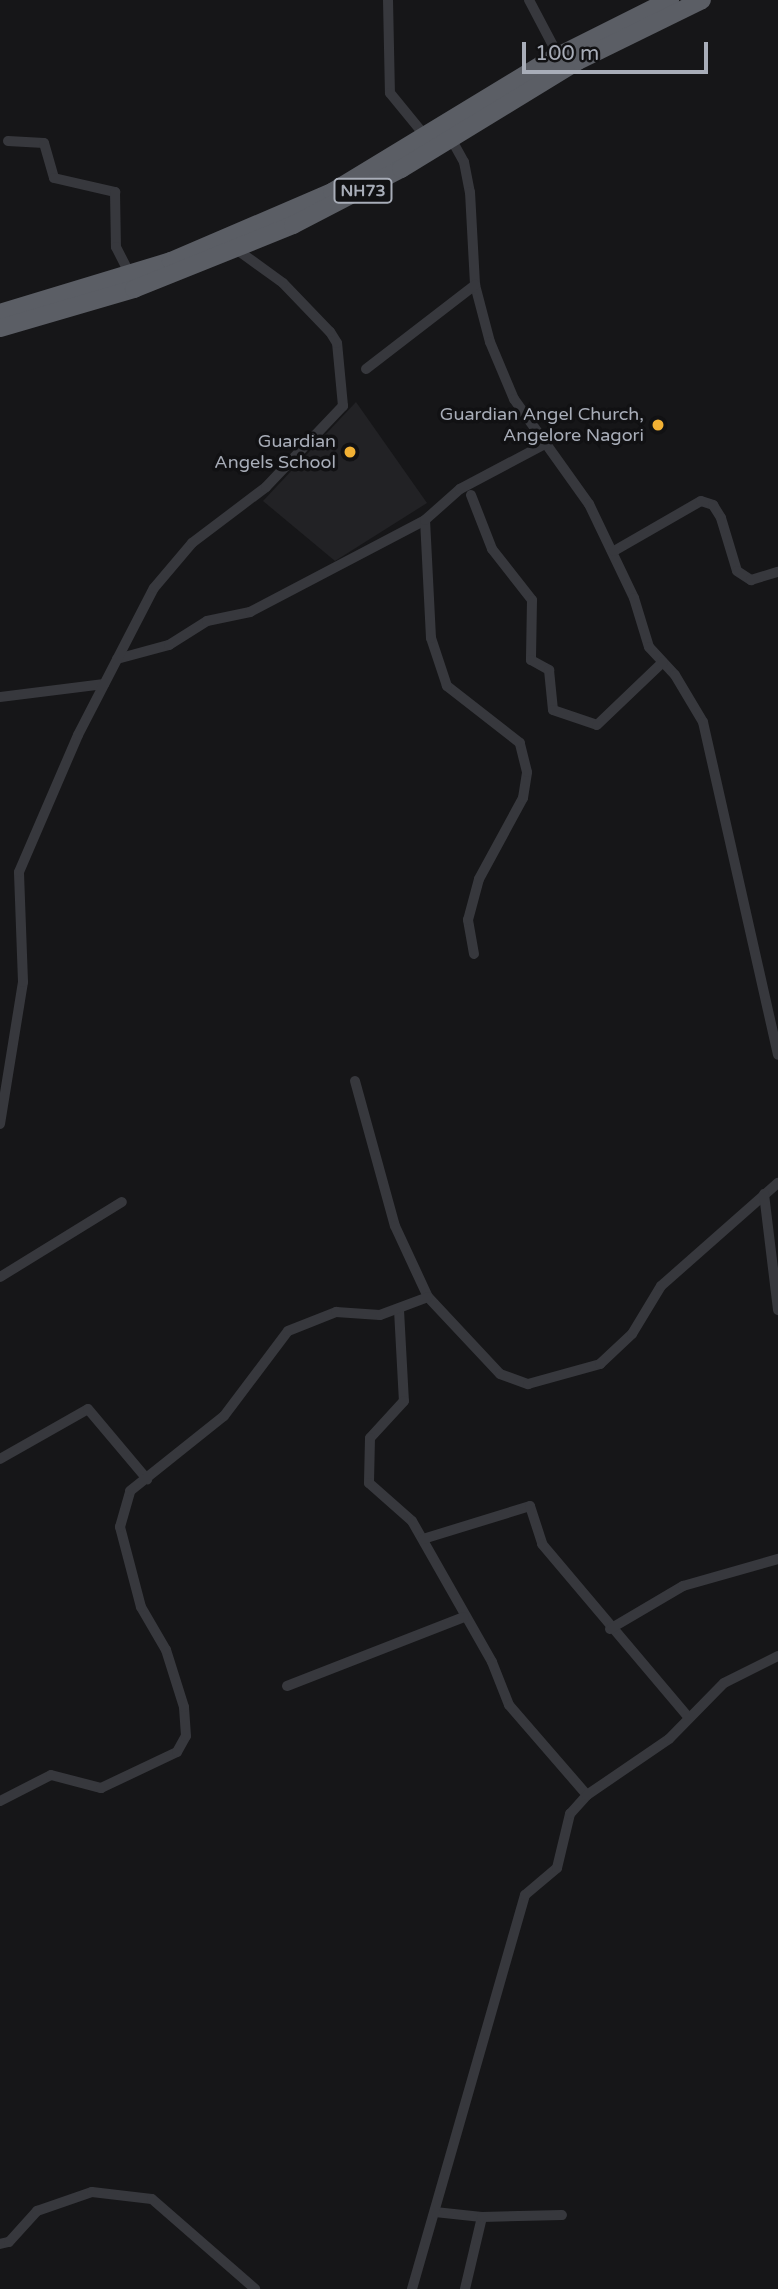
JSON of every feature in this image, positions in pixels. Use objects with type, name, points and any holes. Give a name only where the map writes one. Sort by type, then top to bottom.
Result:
[{"type":"highway","name":"NH73","points":[[0,328],[134,289],[344,201],[558,55],[670,0]]},
{"type":"highway","name":"NH73","points":[[0,313],[130,275],[332,192],[426,137],[447,132],[579,61],[702,0]]},
{"type":"street","points":[[388,0],[390,93],[426,137]]},
{"type":"street","points":[[529,0],[558,55]]},
{"type":"street","points":[[447,132],[464,162],[470,192],[475,285],[490,342],[514,399],[547,443],[614,551],[649,647],[663,662],[703,722],[778,1055]]},
{"type":"street","points":[[8,141],[44,143],[54,178],[115,192],[116,247],[130,275]]},
{"type":"street","points":[[0,1124],[23,982],[19,872],[104,684],[154,587],[192,543],[266,486],[343,406],[337,343],[330,332],[283,283],[236,248]]},
{"type":"street","points":[[366,369],[475,285]]},
{"type":"street","points":[[117,659],[169,645],[207,621],[250,612],[425,520],[460,489],[547,443]]},
{"type":"street","points":[[471,495],[492,549],[532,600],[531,660],[549,670],[553,710],[597,725],[663,662]]},
{"type":"street","points":[[614,551],[701,501],[713,505],[720,517],[737,571],[751,580],[778,572]]},
{"type":"street","points":[[425,520],[431,638],[447,685],[520,743],[527,772],[523,798],[479,879],[468,920],[474,954]]},
{"type":"street","points":[[0,697],[104,684]]},
{"type":"street","points":[[355,1081],[395,1226],[428,1297],[500,1374],[528,1384],[563,1377],[600,1364],[632,1334],[661,1286],[778,1183]]},
{"type":"street","points":[[764,1194],[778,1310]]},
{"type":"street","points":[[0,1277],[122,1202]]},
{"type":"street","points":[[0,1801],[51,1775],[101,1788],[177,1752],[186,1736],[176,1676],[141,1607],[120,1527],[130,1491],[224,1416],[288,1331],[335,1312],[365,1316],[399,1310],[428,1297]]},
{"type":"street","points":[[399,1310],[404,1401],[370,1438],[369,1483],[412,1521],[509,1704],[587,1795]]},
{"type":"street","points":[[0,1459],[89,1409],[147,1479]]},
{"type":"street","points":[[423,1539],[530,1506],[542,1544],[610,1629],[688,1717]]},
{"type":"street","points":[[610,1629],[683,1586],[778,1559]]},
{"type":"street","points":[[287,1686],[464,1617]]},
{"type":"street","points":[[412,2289],[525,1895],[557,1868],[570,1814],[587,1795],[669,1739],[724,1683],[778,1656]]},
{"type":"street","points":[[0,2244],[9,2242],[37,2211],[92,2192],[152,2199],[255,2289]]},
{"type":"street","points":[[435,2212],[482,2217],[562,2215]]},
{"type":"street","points":[[465,2289],[482,2217]]},
{"type":"shaded area","name":"Guardian Angels School","points":[[356,402],[427,503],[335,561],[263,501]]},
{"type":"place","name":"Guardian Angel Church, Angelore Nagori","points":[[658,425]]},
{"type":"place","name":"Guardian Angels School","points":[[350,452]]}]
